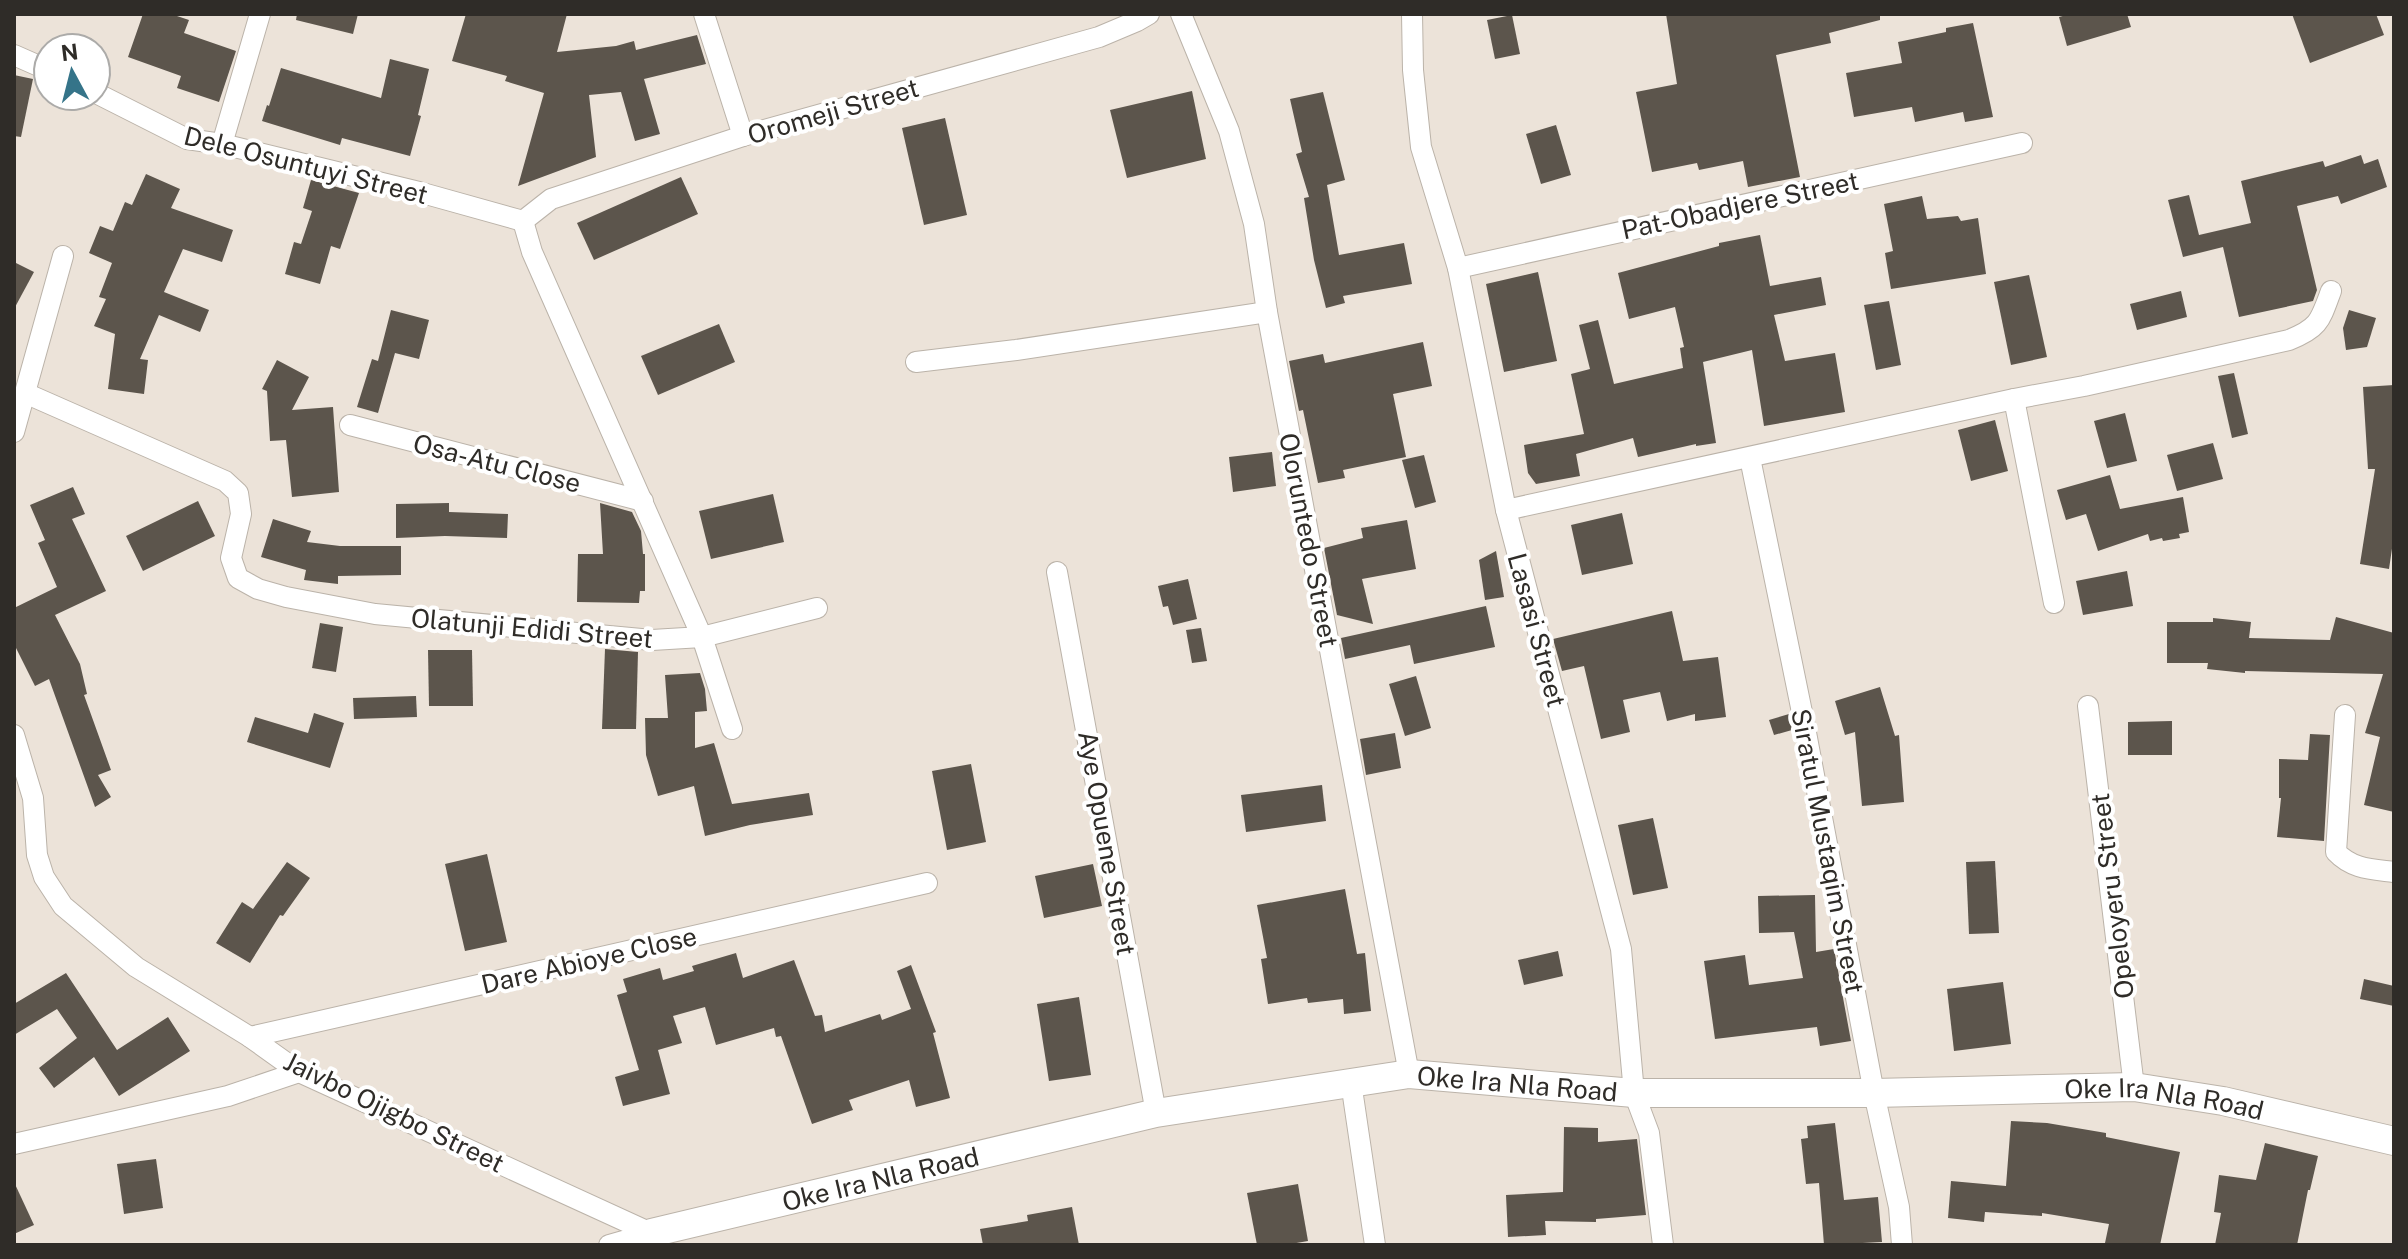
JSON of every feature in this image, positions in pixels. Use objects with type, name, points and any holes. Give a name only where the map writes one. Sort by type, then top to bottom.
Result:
[{"type":"street","points":[[222,144],[260,14]]},
{"type":"street","points":[[704,14],[743,136]]},
{"type":"street","name":"Oromeji Street","points":[[523,221],[551,199],[743,136],[1099,37],[1149,14]]},
{"type":"street","name":"Oloruntedo Street","points":[[1181,14],[1229,131],[1254,224],[1267,312],[1409,1074]]},
{"type":"street","name":"Lasasi Street","points":[[1412,14],[1413,70],[1421,147],[1458,268],[1506,510],[1621,949],[1634,1093],[1649,1133],[1663,1245]]},
{"type":"street","name":"Dele Osuntuyi Street","points":[[112,101],[187,139],[222,144],[419,192],[523,221]]},
{"type":"street","name":"Pat-Obadjere Street","points":[[1458,268],[2022,143]]},
{"type":"street","name":"Olatunji Edidi Street","points":[[25,393],[225,481],[238,493],[241,514],[231,558],[238,578],[258,589],[375,614],[652,640],[702,637],[532,252],[523,221]]},
{"type":"street","points":[[14,432],[63,256]]},
{"type":"street","points":[[1506,510],[2289,340],[2310,331],[2322,316],[2331,291]]},
{"type":"street","points":[[916,362],[1267,312]]},
{"type":"street","points":[[2014,399],[2054,603]]},
{"type":"street","name":"Osa-Atu Close","points":[[350,425],[643,501]]},
{"type":"street","name":"Siratul Mustaqim Street","points":[[1750,458],[1899,1207],[1902,1245]]},
{"type":"street","name":"Aye Opuene Street","points":[[1057,572],[1156,1113]]},
{"type":"street","points":[[732,729],[702,637],[817,608]]},
{"type":"street","name":"Opeloyeru Street","points":[[2088,706],[2134,1087]]},
{"type":"street","points":[[2345,715],[2336,852],[2355,867],[2394,872]]},
{"type":"street","name":"Jaivbo Ojigbo Street","points":[[14,735],[33,798],[37,855],[44,877],[63,906],[136,967],[250,1037],[299,1072],[650,1239]]},
{"type":"street","name":"Dare Abioye Close","points":[[250,1037],[927,883]]},
{"type":"street","points":[[14,1144],[228,1096],[299,1072]]},
{"type":"street","name":"Oke Ira Nla Road","points":[[650,1239],[1156,1113],[1409,1074],[1634,1093],[1874,1093],[2134,1087],[2223,1101],[2394,1141]]},
{"type":"street","points":[[1351,1082],[1375,1245]]},
{"type":"street","points":[[609,1245],[650,1239]]},
{"type":"building","points":[[143,14],[171,14],[189,20],[184,33],[236,51],[219,102],[177,88],[181,76],[128,57]]},
{"type":"building","points":[[297,14],[358,14],[353,34],[296,20]]},
{"type":"building","points":[[466,14],[567,14],[557,52],[616,46],[634,41],[636,50],[697,35],[706,64],[644,79],[660,134],[635,141],[621,92],[589,95],[596,157],[518,186],[544,93],[505,81],[507,76],[452,61]]},
{"type":"building","points":[[1666,14],[1880,14],[1880,20],[1829,33],[1831,43],[1776,55],[1800,177],[1748,187],[1743,161],[1699,170],[1697,163],[1652,172],[1636,92],[1677,84]]},
{"type":"building","points":[[2070,14],[2127,14],[2131,27],[2067,46],[2059,17]]},
{"type":"building","points":[[2292,14],[2376,14],[2384,35],[2310,63]]},
{"type":"building","points":[[1512,15],[1520,54],[1495,59],[1487,20]]},
{"type":"building","points":[[1973,23],[1993,117],[1965,122],[1963,112],[1915,122],[1912,107],[1854,117],[1846,73],[1902,63],[1898,42]]},
{"type":"building","points":[[390,59],[429,69],[410,156],[342,138],[340,145],[262,121],[281,68],[381,98]]},
{"type":"building","points":[[14,75],[32,79],[32,84],[21,137],[14,136]]},
{"type":"building","points":[[1192,91],[1206,159],[1127,178],[1110,110]]},
{"type":"building","points":[[1323,92],[1345,180],[1327,185],[1339,255],[1404,243],[1412,284],[1343,296],[1345,303],[1326,308],[1314,260],[1304,198],[1309,197],[1296,154],[1302,152],[1290,99]]},
{"type":"building","points":[[945,118],[967,215],[924,225],[902,128]]},
{"type":"building","points":[[1556,125],[1571,175],[1541,184],[1526,134]]},
{"type":"building","points":[[2361,155],[2364,164],[2378,159],[2387,187],[2341,204],[2338,196],[2297,206],[2317,290],[2313,301],[2239,317],[2223,247],[2183,257],[2168,200],[2189,195],[2199,235],[2251,223],[2241,181],[2323,161],[2325,167]]},
{"type":"building","points":[[146,174],[180,189],[171,208],[233,230],[222,262],[183,249],[164,292],[209,310],[200,332],[159,315],[140,359],[148,360],[144,394],[108,389],[115,334],[94,326],[106,299],[99,297],[112,263],[89,253],[100,226],[113,231],[125,202],[132,205]]},
{"type":"building","points":[[681,177],[698,214],[594,260],[577,223]]},
{"type":"building","points":[[311,180],[359,193],[340,249],[331,246],[320,284],[285,274],[294,242],[301,244],[312,211],[303,208]]},
{"type":"building","points":[[1922,196],[1927,219],[1958,216],[1961,221],[1978,218],[1986,274],[1891,289],[1885,253],[1893,251],[1884,204]]},
{"type":"building","points":[[1760,235],[1770,286],[1821,277],[1826,305],[1774,315],[1785,361],[1835,353],[1845,412],[1764,426],[1752,350],[1703,362],[1716,443],[1696,444],[1638,457],[1633,438],[1576,454],[1580,476],[1536,484],[1528,473],[1524,445],[1584,434],[1571,374],[1590,369],[1579,325],[1598,320],[1614,384],[1683,368],[1680,348],[1684,347],[1675,307],[1629,319],[1618,273],[1719,246],[1719,243]]},
{"type":"building","points":[[14,262],[34,272],[14,309]]},
{"type":"building","points":[[1538,272],[1557,361],[1504,372],[1486,284]]},
{"type":"building","points":[[2029,275],[2047,357],[2011,365],[1994,282]]},
{"type":"building","points":[[2181,291],[2187,317],[2137,330],[2130,304]]},
{"type":"building","points":[[1889,301],[1901,365],[1876,370],[1864,305]]},
{"type":"building","points":[[391,310],[429,320],[419,359],[395,353],[378,413],[357,407],[372,359],[378,361]]},
{"type":"building","points":[[2349,310],[2376,318],[2367,347],[2346,350],[2343,328]]},
{"type":"building","points":[[719,324],[735,362],[658,395],[641,356]]},
{"type":"building","points":[[1423,342],[1432,386],[1393,394],[1406,457],[1343,470],[1345,478],[1318,483],[1289,361],[1323,354],[1325,363]]},
{"type":"building","points":[[277,360],[309,377],[292,410],[333,407],[339,492],[292,497],[286,440],[270,441],[267,391],[262,389]]},
{"type":"building","points":[[2234,373],[2248,434],[2232,438],[2218,376]]},
{"type":"building","points":[[2394,385],[2394,535],[2389,569],[2360,564],[2375,469],[2368,469],[2363,387]]},
{"type":"building","points":[[2125,413],[2137,461],[2107,468],[2094,421]]},
{"type":"building","points":[[1995,420],[2008,471],[1971,481],[1958,430]]},
{"type":"building","points":[[2213,443],[2223,479],[2177,491],[2167,455]]},
{"type":"building","points":[[1272,452],[1276,486],[1233,492],[1229,457]]},
{"type":"building","points":[[1424,455],[1436,502],[1415,508],[1402,460]]},
{"type":"building","points":[[2110,475],[2120,509],[2183,497],[2189,532],[2179,534],[2180,538],[2163,541],[2162,538],[2150,541],[2148,534],[2098,551],[2086,514],[2066,520],[2057,490]]},
{"type":"building","points":[[73,487],[85,514],[72,519],[106,591],[55,615],[80,664],[87,694],[84,695],[111,770],[98,775],[111,797],[95,807],[49,679],[35,686],[14,644],[14,608],[57,587],[38,543],[45,540],[30,505]]},
{"type":"building","points":[[773,494],[784,542],[711,559],[699,511]]},
{"type":"building","points":[[198,501],[215,536],[143,571],[126,536]]},
{"type":"building","points":[[449,503],[449,512],[508,514],[507,538],[396,538],[396,504]]},
{"type":"building","points":[[600,503],[632,512],[641,531],[645,554],[645,591],[640,591],[639,603],[577,602],[578,554],[603,554]]},
{"type":"building","points":[[1622,513],[1633,564],[1582,575],[1571,525]]},
{"type":"building","points":[[273,519],[311,531],[307,542],[340,546],[401,546],[401,575],[338,576],[338,584],[304,580],[306,570],[261,557]]},
{"type":"building","points":[[1407,520],[1416,569],[1362,579],[1373,624],[1337,615],[1324,548],[1363,538],[1361,528]]},
{"type":"building","points":[[1496,551],[1504,597],[1485,600],[1479,560]]},
{"type":"building","points":[[2127,571],[2133,606],[2083,615],[2076,581]]},
{"type":"building","points":[[1188,579],[1197,619],[1173,625],[1168,606],[1163,607],[1158,586]]},
{"type":"building","points":[[1486,606],[1495,647],[1414,664],[1410,645],[1345,659],[1341,638]]},
{"type":"building","points":[[1672,611],[1683,661],[1718,657],[1726,717],[1695,721],[1695,714],[1667,721],[1660,692],[1623,700],[1630,732],[1601,739],[1584,666],[1562,671],[1553,639]]},
{"type":"building","points":[[2336,617],[2394,633],[2394,812],[2364,805],[2380,737],[2365,733],[2383,674],[2245,673],[2207,669],[2208,663],[2167,663],[2167,622],[2213,622],[2213,618],[2251,622],[2249,638],[2330,640]]},
{"type":"building","points":[[320,623],[343,627],[336,672],[312,668]]},
{"type":"building","points":[[1201,628],[1207,661],[1192,663],[1186,630]]},
{"type":"building","points":[[605,649],[638,652],[636,729],[602,729]]},
{"type":"building","points":[[428,650],[472,650],[473,706],[429,706]]},
{"type":"building","points":[[700,673],[707,711],[695,712],[695,748],[714,743],[732,804],[809,793],[813,815],[705,836],[694,786],[658,796],[646,755],[645,718],[668,718],[665,675]]},
{"type":"building","points":[[1416,676],[1431,728],[1405,736],[1389,684]]},
{"type":"building","points":[[1880,687],[1895,736],[1899,735],[1904,802],[1862,806],[1855,732],[1845,735],[1835,701]]},
{"type":"building","points":[[416,696],[417,717],[354,719],[353,698]]},
{"type":"building","points":[[314,713],[344,723],[330,768],[247,742],[255,717],[308,733]]},
{"type":"building","points":[[1789,714],[1792,730],[1774,735],[1769,720]]},
{"type":"building","points":[[2172,721],[2172,755],[2128,755],[2128,722]]},
{"type":"building","points":[[1395,733],[1401,768],[1366,775],[1360,739]]},
{"type":"building","points":[[2310,734],[2330,735],[2324,841],[2277,837],[2281,798],[2279,759],[2308,760]]},
{"type":"building","points":[[971,764],[986,842],[947,850],[932,771]]},
{"type":"building","points":[[1322,785],[1326,821],[1246,832],[1241,795]]},
{"type":"building","points":[[1653,818],[1668,888],[1633,895],[1618,825]]},
{"type":"building","points":[[487,854],[507,942],[465,951],[445,864]]},
{"type":"building","points":[[1995,861],[1999,933],[1969,934],[1966,862]]},
{"type":"building","points":[[287,862],[310,878],[283,916],[280,915],[250,963],[216,943],[242,902],[253,909]]},
{"type":"building","points":[[1093,864],[1102,906],[1044,918],[1035,876]]},
{"type":"building","points":[[1345,889],[1357,954],[1365,953],[1371,1011],[1344,1014],[1343,999],[1308,1003],[1307,998],[1268,1004],[1261,959],[1267,958],[1257,905]]},
{"type":"building","points":[[1815,895],[1816,952],[1834,949],[1851,1041],[1820,1046],[1817,1027],[1715,1039],[1704,961],[1745,955],[1749,985],[1803,978],[1794,932],[1759,933],[1758,896]]},
{"type":"building","points":[[1558,951],[1563,976],[1524,985],[1518,960]]},
{"type":"building","points":[[736,953],[743,978],[794,960],[815,1016],[822,1015],[825,1032],[880,1014],[882,1020],[911,1009],[897,971],[911,965],[936,1032],[933,1033],[950,1098],[916,1107],[909,1080],[849,1100],[853,1110],[812,1124],[781,1036],[776,1037],[774,1028],[716,1045],[705,1007],[673,1016],[682,1043],[658,1050],[670,1094],[623,1106],[615,1077],[639,1070],[617,995],[627,992],[623,979],[660,968],[663,980],[694,971],[692,966]]},
{"type":"building","points":[[66,973],[117,1050],[168,1017],[190,1051],[119,1096],[94,1057],[54,1088],[39,1068],[77,1038],[57,1009],[14,1035],[14,1004]]},
{"type":"building","points":[[2364,979],[2394,986],[2394,1006],[2360,999]]},
{"type":"building","points":[[2003,982],[2011,1044],[1954,1051],[1947,989]]},
{"type":"building","points":[[1079,997],[1091,1075],[1049,1081],[1037,1004]]},
{"type":"building","points":[[2011,1121],[2047,1123],[2106,1133],[2106,1137],[2180,1152],[2160,1245],[2105,1243],[2109,1224],[2042,1213],[2042,1216],[1985,1212],[1984,1222],[1948,1218],[1951,1181],[2006,1186]]},
{"type":"building","points":[[1835,1123],[1844,1200],[1878,1197],[1882,1242],[1824,1245],[1819,1183],[1806,1184],[1801,1139],[1808,1138],[1807,1126]]},
{"type":"building","points":[[1564,1127],[1598,1128],[1598,1142],[1637,1139],[1646,1215],[1596,1219],[1596,1222],[1545,1221],[1546,1235],[1508,1237],[1506,1195],[1563,1192]]},
{"type":"building","points":[[2265,1143],[2318,1156],[2297,1245],[2215,1245],[2221,1213],[2214,1212],[2219,1175],[2256,1180]]},
{"type":"building","points":[[156,1159],[163,1208],[124,1214],[117,1164]]},
{"type":"building","points":[[14,1182],[34,1225],[14,1234]]},
{"type":"building","points":[[1298,1184],[1308,1241],[1257,1245],[1247,1193]]},
{"type":"building","points":[[1072,1207],[1079,1245],[983,1245],[980,1229],[1028,1221],[1027,1215]]}]
